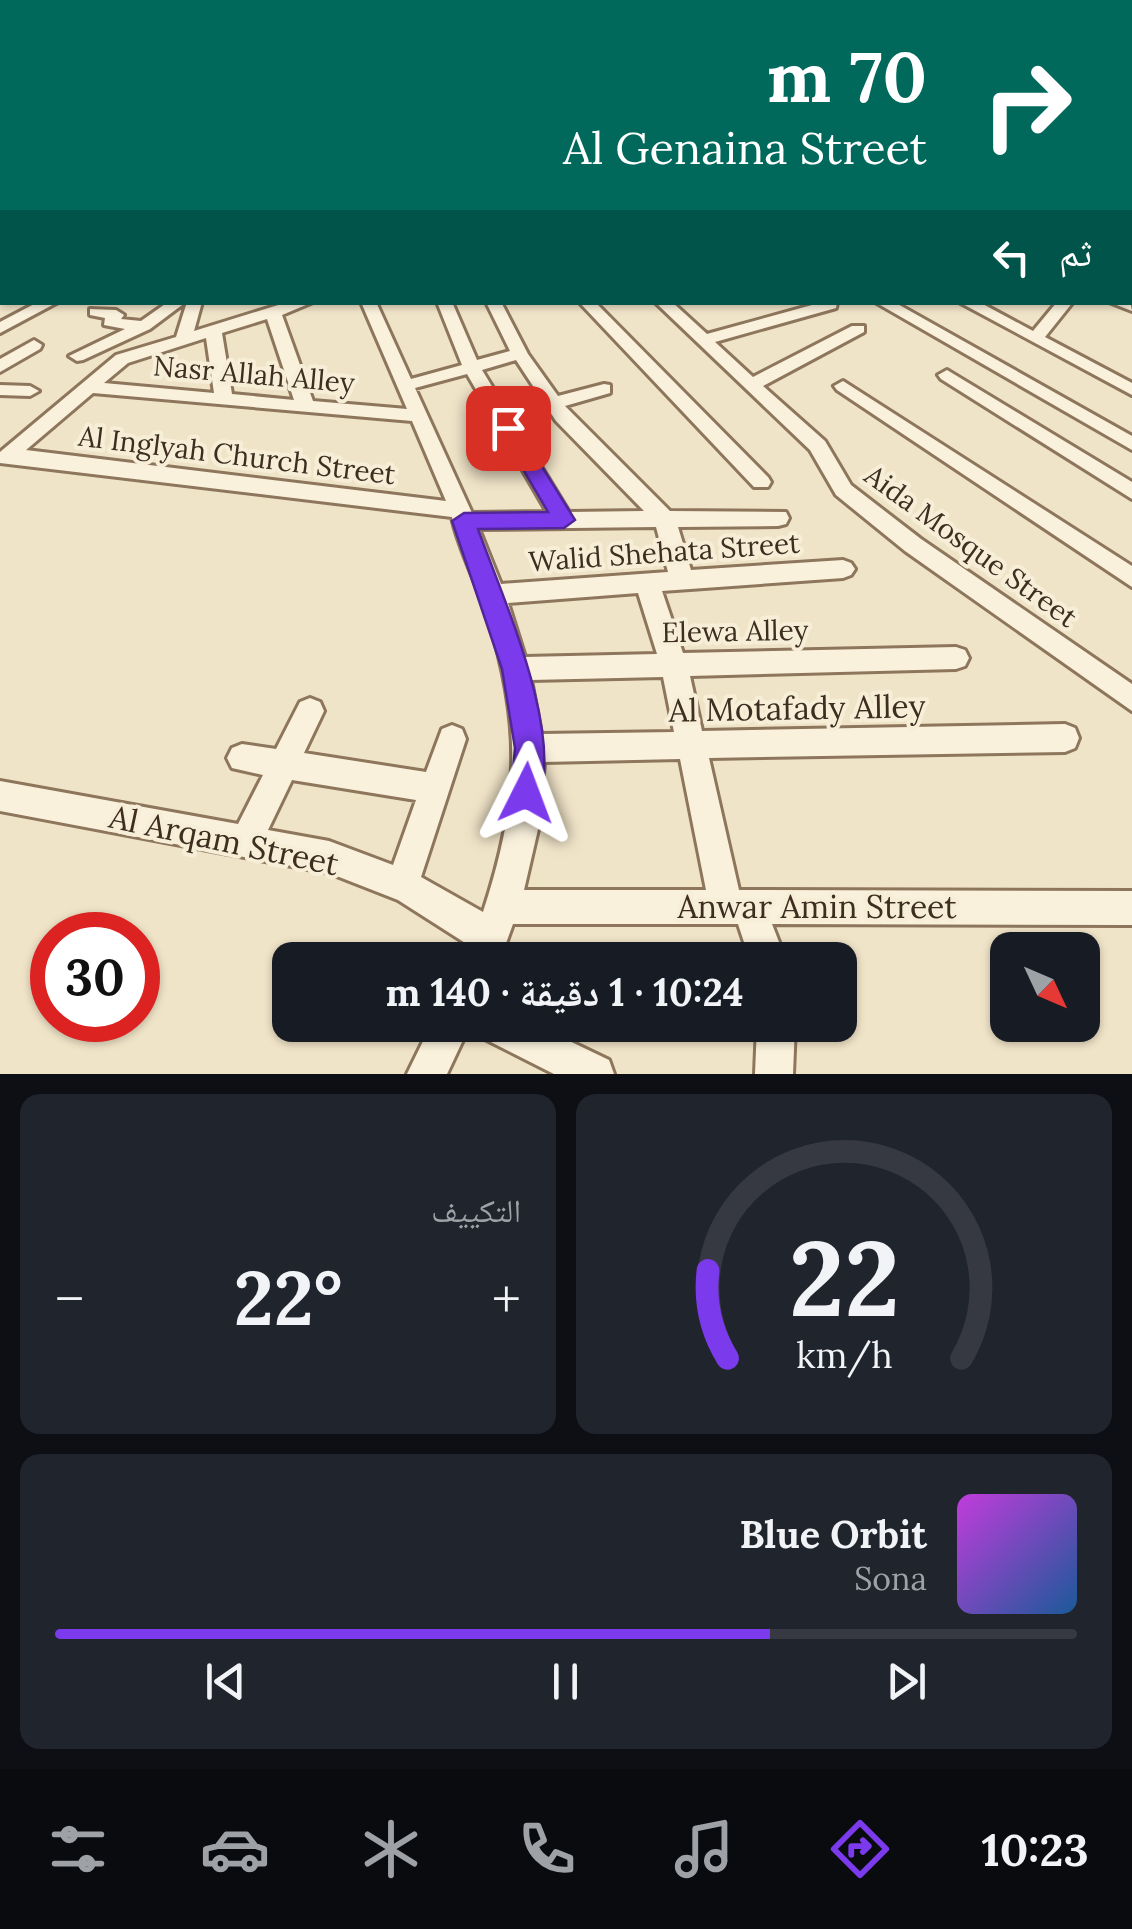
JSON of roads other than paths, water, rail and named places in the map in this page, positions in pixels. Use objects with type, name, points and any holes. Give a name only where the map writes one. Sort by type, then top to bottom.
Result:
[{"type":"street","points":[[0,328],[45,305]]},
{"type":"street","points":[[78,356],[144,326],[174,305]]},
{"type":"street","points":[[184,339],[194,305]]},
{"type":"street","points":[[3,459],[122,359],[295,305]]},
{"type":"street","points":[[369,305],[461,516],[515,669],[530,748],[524,810],[492,935]]},
{"type":"street","points":[[445,305],[472,366],[564,520]]},
{"type":"street","points":[[495,305],[520,354],[553,403],[665,519],[682,580]]},
{"type":"street","points":[[589,305],[761,482]]},
{"type":"street","name":"Aida Mosque Street","points":[[665,305],[818,446],[843,490],[913,545],[1132,700]]},
{"type":"street","points":[[704,340],[830,305]]},
{"type":"street","points":[[887,305],[1132,444]]},
{"type":"street","points":[[972,305],[1132,390]]},
{"type":"street","points":[[1035,338],[1063,305]]},
{"type":"street","points":[[0,308],[28,314]]},
{"type":"street","points":[[96,312],[116,315],[110,322],[144,326]]},
{"type":"street","points":[[273,312],[305,406]]},
{"type":"street","points":[[754,384],[858,329]]},
{"type":"street","points":[[213,331],[224,399]]},
{"type":"street","points":[[0,368],[34,344]]},
{"type":"street","points":[[404,386],[520,354]]},
{"type":"street","points":[[947,375],[1132,492]]},
{"type":"street","points":[[843,386],[1132,578]]},
{"type":"street","name":"Nasr Allah Alley","points":[[86,387],[417,416]]},
{"type":"street","points":[[553,403],[604,389]]},
{"type":"street","points":[[0,390],[30,391]]},
{"type":"street","name":"Al Inglyah Church Street","points":[[3,459],[461,516],[564,520],[778,518]]},
{"type":"street","name":"Walid Shehata Street","points":[[490,594],[843,569]]},
{"type":"street","points":[[646,583],[674,665],[690,745],[737,906],[758,942]]},
{"type":"street","name":"Elewa Alley","points":[[515,669],[956,658]]},
{"type":"street","points":[[247,840],[310,710]]},
{"type":"street","name":"Al Motafady Alley","points":[[530,748],[1065,738]]},
{"type":"street","points":[[402,885],[452,739]]},
{"type":"street","points":[[242,758],[435,788]]},
{"type":"street","name":"Al Arqam Street","points":[[0,796],[329,857],[402,885],[492,935]]},
{"type":"street","name":"Anwar Amin Street","points":[[492,935],[737,906],[1132,908]]},
{"type":"street","points":[[426,1074],[443,1042]]},
{"type":"street","points":[[529,1042],[587,1072]]},
{"type":"street","points":[[774,1074],[775,1042]]}]
